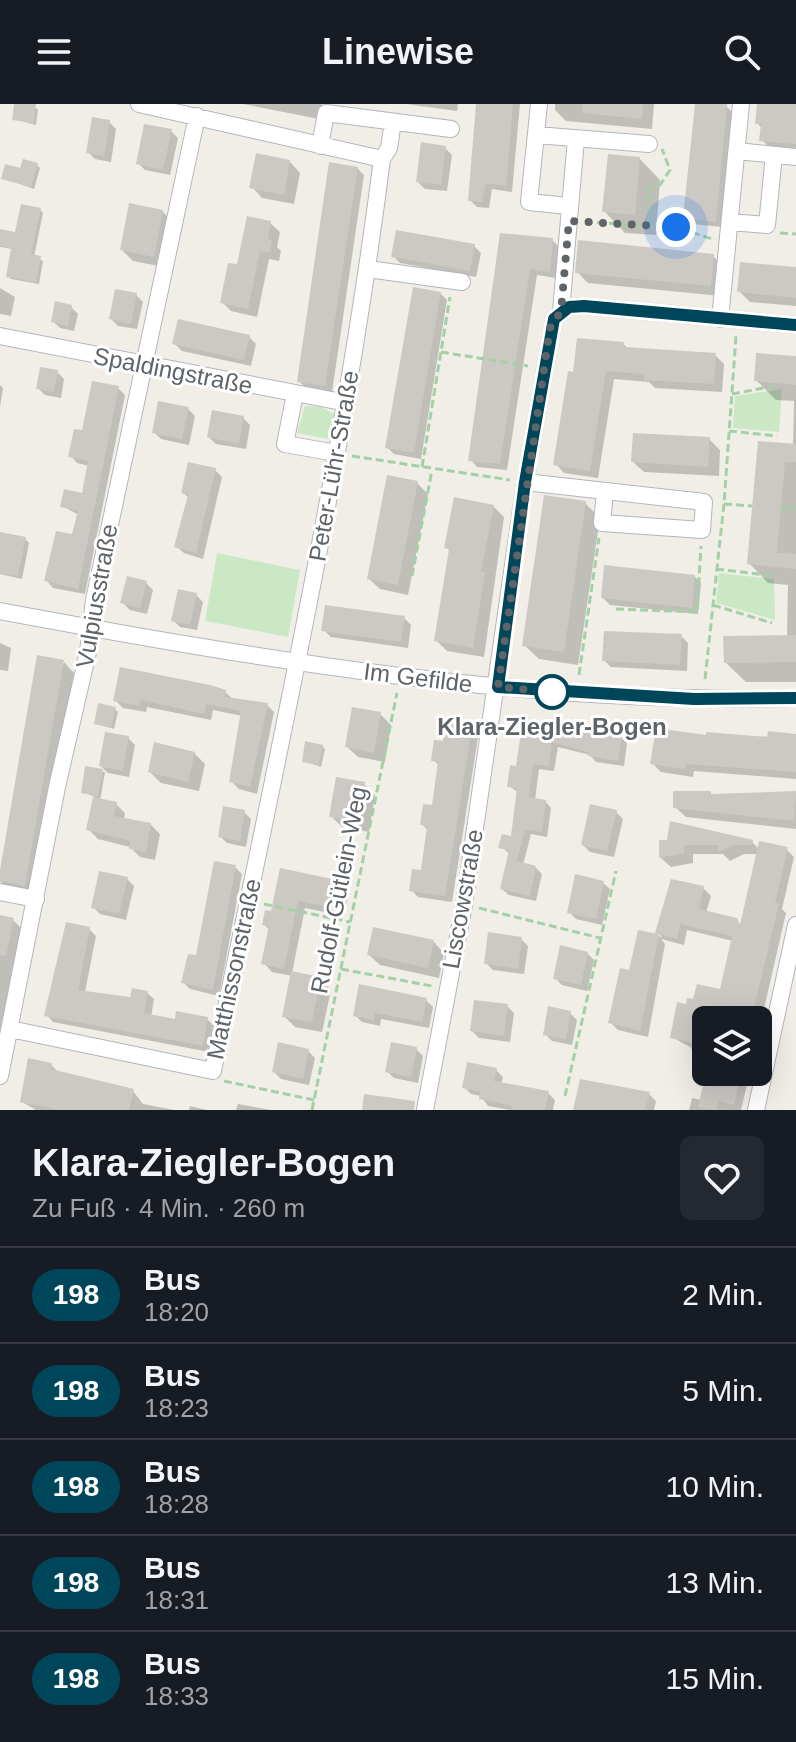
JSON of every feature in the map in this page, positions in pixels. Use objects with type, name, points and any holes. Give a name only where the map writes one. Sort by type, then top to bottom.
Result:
[{"type":"street","points":[[139,104],[382,159]]},
{"type":"street","points":[[539,104],[529,202],[569,213]]},
{"type":"street","points":[[729,320],[728,245],[741,104]]},
{"type":"street","points":[[320,146],[326,113],[451,129]]},
{"type":"street","name":"Vulpiusstraße","points":[[0,1076],[143,366],[197,116]]},
{"type":"street","name":"Peter-Lühr-Straße","points":[[299,664],[347,403],[382,159],[389,148],[393,122]]},
{"type":"street","points":[[536,135],[649,144]]},
{"type":"street","points":[[498,687],[525,482],[550,328],[561,311],[576,139]]},
{"type":"street","points":[[737,151],[796,157]]},
{"type":"street","points":[[730,222],[767,225],[774,155]]},
{"type":"street","points":[[368,269],[458,281]]},
{"type":"street","points":[[561,311],[584,306],[796,325]]},
{"type":"street","name":"Spaldingstraße","points":[[0,336],[347,403]]},
{"type":"street","points":[[295,394],[285,444],[336,453]]},
{"type":"street","points":[[525,482],[704,502],[702,530],[602,523],[605,491]]},
{"type":"street","name":"Im Gefilde","points":[[0,611],[299,664],[400,677],[498,687],[689,699],[796,698]]},
{"type":"street","name":"Matthissonstraße","points":[[10,1029],[213,1071],[299,664]]},
{"type":"street","name":"Liscowstraße","points":[[425,1110],[498,687]]},
{"type":"street","points":[[0,892],[36,899]]},
{"type":"street","points":[[756,1110],[796,927]]},
{"type":"path","points":[[649,144],[662,148],[670,170],[660,185],[649,188],[650,226]]},
{"type":"path","points":[[569,213],[697,233],[728,245]]},
{"type":"path","points":[[422,467],[440,352],[458,281]]},
{"type":"path","points":[[705,679],[724,504],[732,394],[729,320]]},
{"type":"path","points":[[440,352],[544,368]]},
{"type":"path","points":[[732,394],[774,386]]},
{"type":"path","points":[[729,431],[777,436]]},
{"type":"path","points":[[336,453],[525,482]]},
{"type":"path","points":[[412,576],[432,468]]},
{"type":"path","points":[[704,502],[752,506]]},
{"type":"path","points":[[781,508],[796,508]]},
{"type":"path","points":[[579,675],[602,523]]},
{"type":"path","points":[[616,609],[697,612],[702,530]]},
{"type":"path","points":[[716,569],[775,576]]},
{"type":"path","points":[[713,605],[772,623]]},
{"type":"path","name":"Rudolf-Gütlein-Weg","points":[[312,1110],[400,677]]},
{"type":"path","points":[[565,1096],[616,871]]},
{"type":"path","points":[[248,901],[351,922]]},
{"type":"path","points":[[479,909],[601,938]]},
{"type":"path","points":[[341,969],[448,989]]},
{"type":"path","points":[[213,1071],[220,1080],[314,1100]]},
{"type":"green space","points":[[782,389],[779,432],[733,428],[735,396]]},
{"type":"green space","points":[[305,406],[320,407],[335,414],[335,427],[329,439],[297,433]]},
{"type":"green space","points":[[217,553],[300,570],[288,637],[205,621]]},
{"type":"green space","points":[[719,573],[774,579],[775,620],[716,603]]},
{"type":"building","points":[[14,104],[36,104],[34,123],[12,120]]},
{"type":"building","points":[[476,104],[513,104],[506,186],[486,183],[482,202],[468,201]]},
{"type":"building","points":[[582,104],[643,104],[642,119],[582,113]]},
{"type":"building","points":[[695,104],[727,104],[716,222],[683,218]]},
{"type":"building","points":[[757,104],[796,104],[796,144],[759,141],[761,124],[755,124]]},
{"type":"building","points":[[92,117],[110,120],[104,156],[86,153]]},
{"type":"building","points":[[144,124],[172,129],[163,170],[136,164]]},
{"type":"building","points":[[421,142],[446,146],[441,185],[416,182]]},
{"type":"building","points":[[256,153],[290,160],[284,195],[249,188]]},
{"type":"building","points":[[608,154],[640,157],[635,215],[602,212]]},
{"type":"building","points":[[23,159],[38,163],[31,187],[1,179],[5,164],[20,168]]},
{"type":"building","points":[[329,162],[358,167],[325,386],[297,382]]},
{"type":"building","points":[[129,203],[163,210],[154,257],[120,250]]},
{"type":"building","points":[[21,204],[41,208],[31,254],[41,256],[36,282],[6,277],[11,248],[0,246],[0,229],[15,232]]},
{"type":"building","points":[[247,216],[271,221],[268,239],[272,240],[270,253],[260,251],[248,309],[220,303],[228,263],[237,264]]},
{"type":"building","points":[[396,230],[475,244],[470,271],[391,257]]},
{"type":"building","points":[[500,233],[553,238],[550,272],[530,269],[500,464],[468,461]]},
{"type":"building","points":[[578,240],[714,254],[711,286],[575,273]]},
{"type":"building","points":[[740,262],[796,267],[796,298],[737,292]]},
{"type":"building","points":[[413,287],[441,292],[414,453],[385,448]]},
{"type":"building","points":[[115,289],[137,293],[131,324],[109,319]]},
{"type":"building","points":[[55,301],[72,305],[68,326],[51,322]]},
{"type":"building","points":[[178,319],[250,335],[244,360],[172,344]]},
{"type":"building","points":[[577,338],[624,342],[624,347],[716,353],[714,384],[644,380],[644,374],[606,371],[590,471],[553,465],[568,371],[573,372]]},
{"type":"building","points":[[756,353],[796,356],[796,385],[754,381]]},
{"type":"building","points":[[40,367],[58,370],[54,392],[36,389]]},
{"type":"building","points":[[92,381],[119,386],[78,589],[44,581],[56,531],[72,534],[78,511],[60,507],[64,489],[82,493],[88,461],[68,457],[74,429],[82,430]]},
{"type":"building","points":[[158,401],[189,407],[182,439],[152,433]]},
{"type":"building","points":[[212,410],[244,416],[239,444],[207,437]]},
{"type":"building","points":[[633,433],[710,437],[708,467],[631,462]]},
{"type":"building","points":[[758,441],[796,444],[796,462],[785,462],[777,553],[796,554],[796,569],[747,564]]},
{"type":"building","points":[[188,462],[216,468],[196,553],[174,547],[188,495],[181,493]]},
{"type":"building","points":[[387,475],[418,481],[398,585],[367,579]]},
{"type":"building","points":[[544,495],[586,501],[564,652],[522,646]]},
{"type":"building","points":[[454,497],[494,505],[481,572],[485,572],[473,648],[434,641],[449,549],[444,548]]},
{"type":"building","points":[[0,532],[26,537],[18,576],[0,573]]},
{"type":"building","points":[[604,565],[695,575],[692,608],[601,598]]},
{"type":"building","points":[[127,576],[147,581],[140,608],[120,603]]},
{"type":"building","points":[[178,589],[197,593],[190,625],[171,621]]},
{"type":"building","points":[[325,605],[405,616],[401,642],[321,631]]},
{"type":"building","points":[[604,631],[682,634],[680,665],[602,661]]},
{"type":"building","points":[[796,635],[796,662],[724,663],[723,636]]},
{"type":"building","points":[[37,655],[64,660],[25,886],[0,881],[0,870]]},
{"type":"building","points":[[120,667],[210,685],[226,690],[225,697],[268,703],[250,787],[229,782],[241,711],[206,704],[204,714],[140,700],[139,706],[113,701]]},
{"type":"building","points":[[98,703],[116,707],[111,728],[94,724]]},
{"type":"building","points":[[352,707],[381,712],[374,753],[345,747]]},
{"type":"building","points":[[446,718],[473,722],[445,896],[409,891],[412,869],[421,870],[427,826],[420,825],[423,804],[432,805],[438,762],[431,761],[434,740],[443,741]]},
{"type":"building","points":[[522,725],[622,735],[618,761],[588,756],[588,752],[552,742],[549,766],[533,764],[529,797],[546,800],[542,832],[525,829],[517,861],[536,866],[530,896],[500,889],[509,850],[498,848],[502,834],[511,836],[517,788],[507,787],[510,765],[516,766]]},
{"type":"building","points":[[656,728],[706,735],[706,732],[767,737],[768,731],[796,734],[796,772],[686,764],[685,769],[650,764]]},
{"type":"building","points":[[105,732],[129,736],[123,771],[99,766]]},
{"type":"building","points":[[305,741],[323,745],[319,765],[302,762]]},
{"type":"building","points":[[154,742],[195,752],[188,782],[148,772]]},
{"type":"building","points":[[85,766],[103,769],[98,796],[81,793]]},
{"type":"building","points":[[336,777],[365,782],[358,822],[329,817]]},
{"type":"building","points":[[673,791],[711,791],[711,794],[796,791],[794,821],[673,808]]},
{"type":"building","points":[[93,797],[117,802],[114,816],[151,823],[146,852],[129,849],[130,841],[86,830]]},
{"type":"building","points":[[590,804],[617,810],[607,851],[581,845]]},
{"type":"building","points":[[223,806],[245,810],[240,841],[218,837]]},
{"type":"building","points":[[670,821],[753,840],[752,845],[733,845],[718,852],[718,845],[684,845],[684,853],[659,858],[659,840],[667,840]]},
{"type":"building","points":[[759,841],[788,847],[775,903],[779,904],[754,1006],[692,1006],[692,1043],[670,1038],[677,1002],[686,1004],[687,998],[693,999],[697,984],[720,989],[732,936],[680,924],[677,939],[655,933],[671,879],[704,886],[699,909],[737,918],[740,925]]},
{"type":"building","points":[[214,861],[236,865],[213,990],[181,983],[188,954],[196,955]]},
{"type":"building","points":[[280,868],[342,881],[336,909],[298,901],[284,969],[261,964],[269,926],[262,925],[265,910],[271,911]]},
{"type":"building","points":[[99,871],[128,877],[119,914],[91,908]]},
{"type":"building","points":[[575,874],[604,881],[596,919],[567,913]]},
{"type":"building","points":[[0,915],[14,918],[6,956],[0,955]]},
{"type":"building","points":[[66,922],[90,927],[78,990],[130,997],[132,988],[148,991],[144,1013],[175,1019],[176,1011],[208,1017],[203,1046],[44,1016]]},
{"type":"building","points":[[373,927],[434,940],[428,968],[367,955]]},
{"type":"building","points":[[638,930],[659,934],[640,1031],[608,1023],[620,968],[629,970]]},
{"type":"building","points":[[488,932],[522,937],[518,969],[484,964]]},
{"type":"building","points":[[560,945],[588,952],[581,985],[553,979]]},
{"type":"building","points":[[291,971],[321,977],[312,1022],[282,1017]]},
{"type":"building","points":[[359,984],[427,998],[422,1022],[375,1013],[374,1020],[353,1016]]},
{"type":"building","points":[[474,1000],[508,1004],[504,1036],[470,1031]]},
{"type":"building","points":[[548,1006],[571,1011],[566,1039],[543,1035]]},
{"type":"building","points":[[278,1042],[309,1049],[303,1079],[272,1072]]},
{"type":"building","points":[[391,1042],[417,1047],[411,1077],[385,1072]]},
{"type":"building","points":[[28,1058],[52,1063],[51,1069],[134,1089],[129,1110],[60,1110],[20,1102]]},
{"type":"building","points":[[467,1062],[497,1068],[494,1081],[549,1091],[545,1110],[511,1110],[512,1106],[479,1099],[480,1092],[462,1088]]},
{"type":"building","points":[[580,1079],[650,1092],[645,1110],[573,1110]]},
{"type":"building","points":[[703,1086],[738,1086],[734,1105],[718,1101],[716,1110],[698,1107]]},
{"type":"building","points":[[364,1094],[415,1101],[414,1110],[362,1110]]},
{"type":"bus line","name":"198","points":[[796,325],[584,306],[569,307],[554,319],[525,482],[498,687],[718,700],[796,698]]},
{"type":"place","name":"Klara-Ziegler-Bogen","points":[[552,692]]},
{"type":"route","points":[[552,692],[498,687],[525,482],[550,328],[561,311],[569,221],[676,227]]}]
